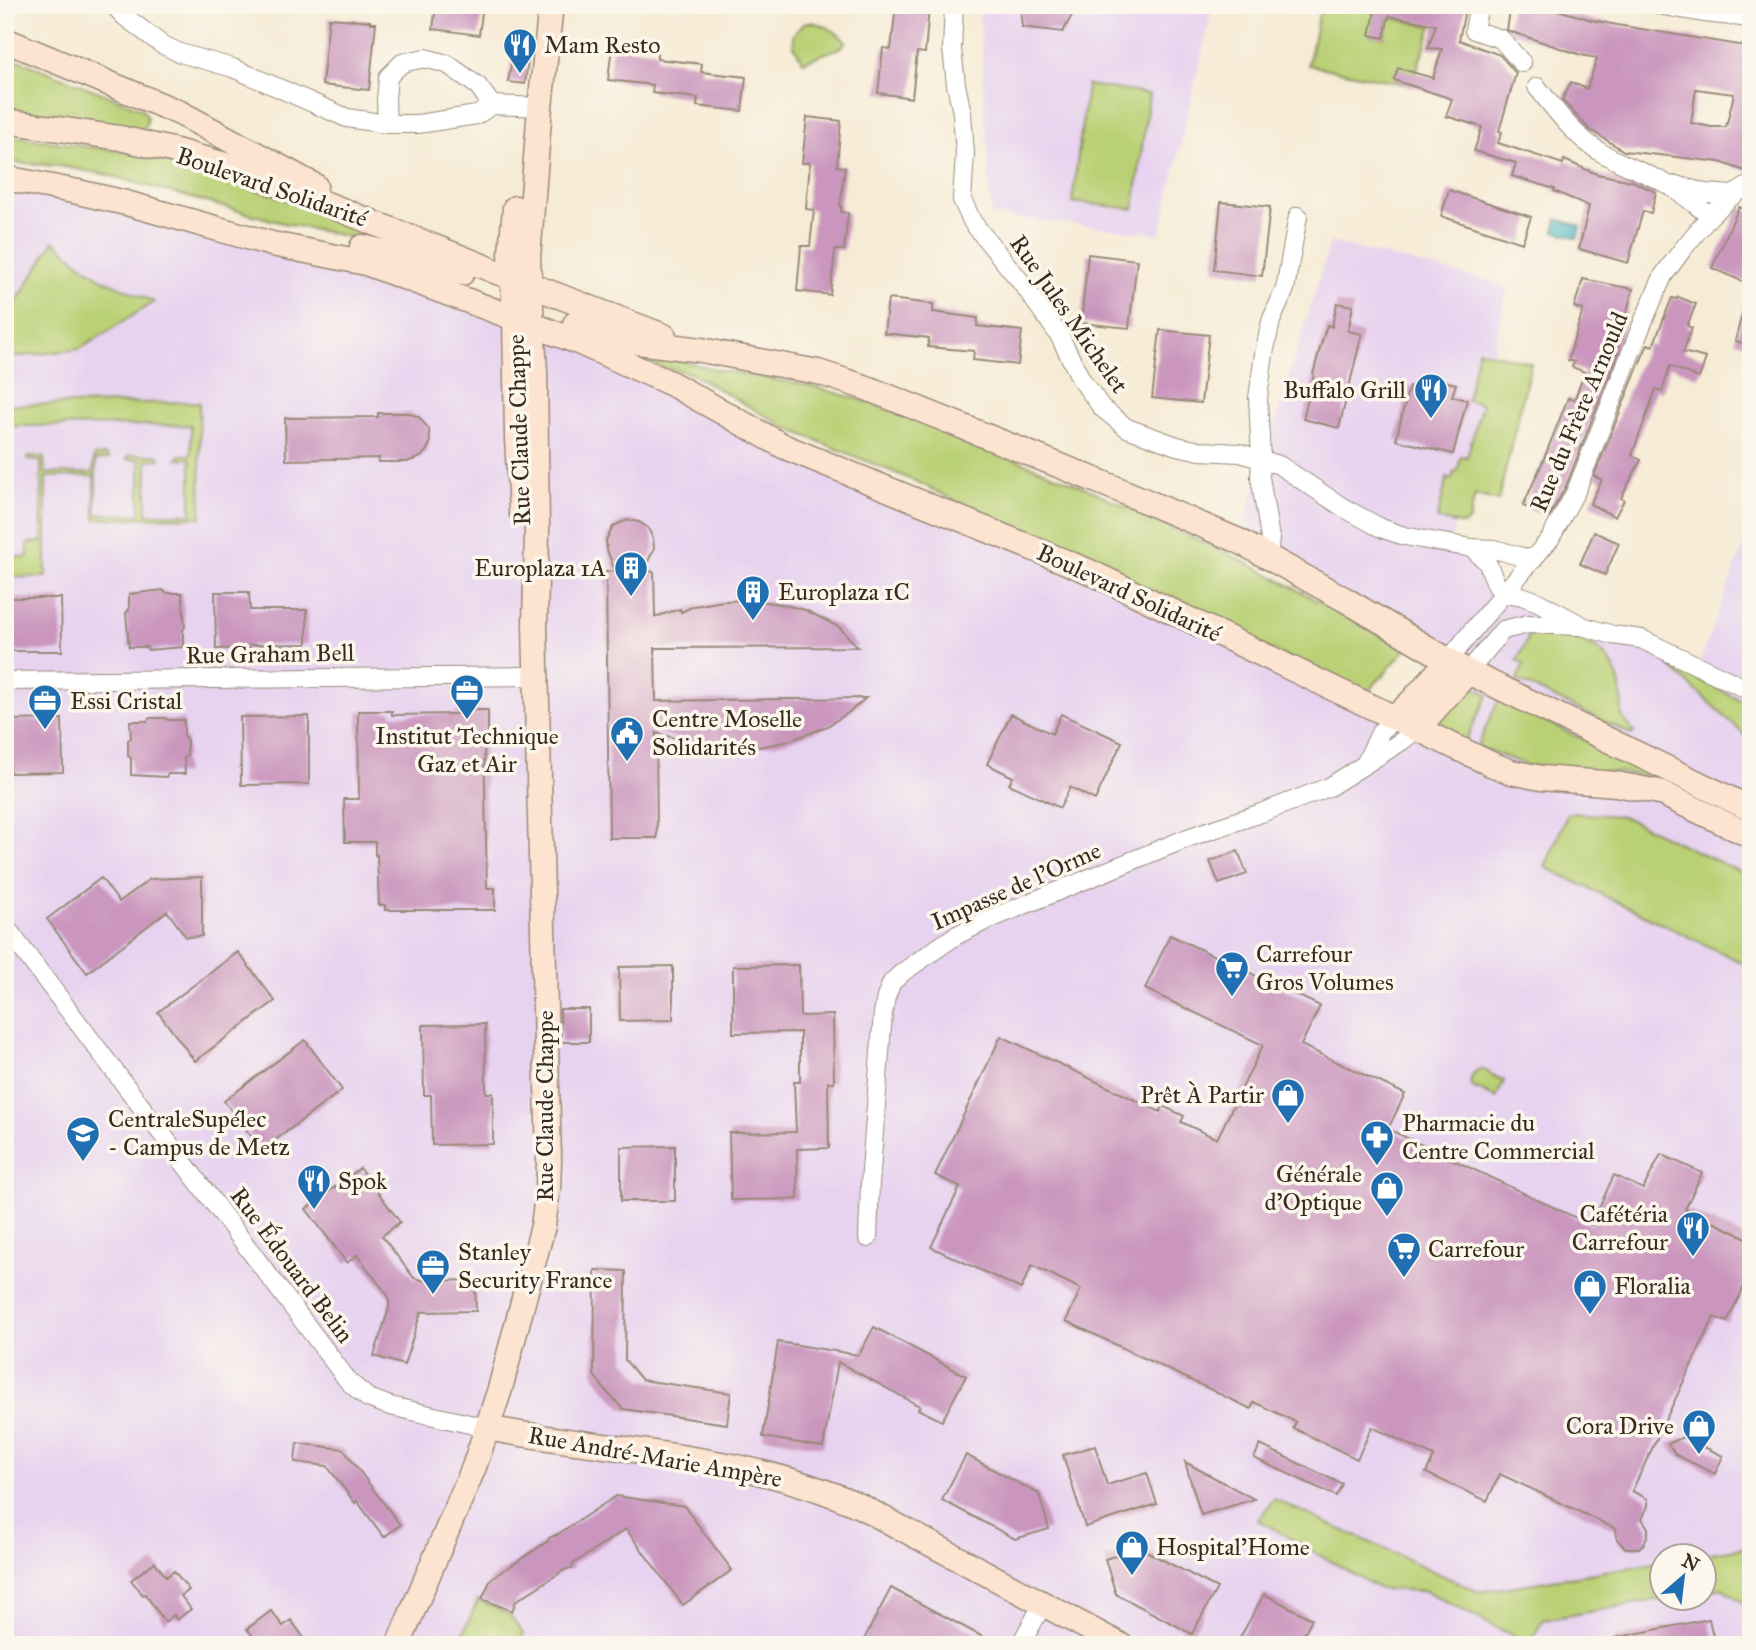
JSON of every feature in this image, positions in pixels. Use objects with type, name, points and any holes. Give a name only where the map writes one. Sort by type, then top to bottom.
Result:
[{"type":"main road","name":"Rue Claude Chappe","points":[[398,1645],[474,1468],[500,1389],[543,1226],[548,1189],[534,626],[522,528],[517,438],[522,301],[551,5]]},
{"type":"main road","points":[[5,40],[180,113],[386,227]]},
{"type":"main road","name":"Boulevard Solidarité","points":[[5,121],[120,138],[180,152],[236,168],[386,227],[522,301],[576,341],[672,384],[785,447],[1088,571],[1492,764],[1511,772],[1541,778],[1598,782],[1659,792],[1751,836]]},
{"type":"main road","name":"Boulevard Solidarité","points":[[5,176],[126,203],[272,244],[366,263],[522,301],[701,350],[818,372],[867,388],[1239,541],[1458,666],[1751,809]]},
{"type":"main road","points":[[1406,724],[1413,700],[1458,666]]},
{"type":"main road","name":"Rue André-Marie Ampère","points":[[487,1428],[713,1462],[808,1485],[860,1506],[1120,1645]]},
{"type":"street","points":[[114,5],[161,44],[180,53],[233,68],[347,118],[387,124],[418,124],[477,114],[492,105],[540,107]]},
{"type":"street","name":"Rue Jules Michelet","points":[[954,5],[952,49],[965,154],[962,200],[973,223],[1059,335],[1082,379],[1102,408],[1127,428],[1177,446],[1200,452],[1240,453],[1279,465],[1344,508],[1381,528],[1404,536],[1472,548],[1494,549],[1533,560]]},
{"type":"street","points":[[1479,5],[1474,30],[1501,39],[1522,63]]},
{"type":"street","points":[[1658,5],[1751,18]]},
{"type":"street","points":[[387,124],[388,76],[402,63],[425,58],[447,64],[478,86],[492,105]]},
{"type":"street","points":[[1537,87],[1584,140],[1602,153],[1662,181],[1710,216]]},
{"type":"street","points":[[1662,181],[1705,193],[1745,190]]},
{"type":"street","name":"Rue du Frère Arnould","points":[[1458,666],[1476,626],[1550,539],[1576,491],[1663,276],[1710,216],[1745,190]]},
{"type":"street","points":[[1268,556],[1270,538],[1260,477],[1258,398],[1271,321],[1285,289],[1298,216]]},
{"type":"street","points":[[1472,548],[1487,562],[1497,586],[1506,593],[1538,602],[1585,627],[1641,639],[1751,691]]},
{"type":"street","points":[[1458,666],[1503,630],[1528,624],[1585,627]]},
{"type":"street","name":"Rue Graham Bell","points":[[5,681],[536,676]]},
{"type":"street","points":[[1365,764],[1381,731],[1406,724]]},
{"type":"street","name":"Impasse de l'Orme","points":[[868,1238],[883,1013],[892,982],[955,936],[985,922],[1190,837],[1329,787],[1402,741],[1406,724]]},
{"type":"street","name":"Rue Édouard Belin","points":[[5,926],[349,1382],[368,1398],[390,1406],[487,1428]]},
{"type":"street","points":[[1020,1645],[1043,1604]]},
{"type":"shaded area","points":[[979,5],[1213,5],[1160,234],[991,215]]},
{"type":"shaded area","points":[[5,179],[482,305],[1422,731],[1459,668],[1239,541],[1330,242],[1508,286],[1450,544],[1472,548],[1497,586],[1698,666],[1751,526],[1751,1645],[5,1645]]},
{"type":"green space","points":[[1321,5],[1377,5],[1371,35],[1384,37],[1389,18],[1432,26],[1411,85],[1308,65]]},
{"type":"green space","points":[[805,22],[827,27],[846,41],[842,47],[803,62],[794,46],[793,35]]},
{"type":"green space","points":[[5,55],[140,108],[147,117],[147,123],[140,132],[5,112]]},
{"type":"green space","points":[[1087,85],[1149,94],[1134,209],[1072,202]]},
{"type":"green space","points":[[5,135],[132,153],[234,179],[387,240],[381,244],[279,222],[104,174],[59,166],[5,162]]},
{"type":"green space","points":[[54,241],[102,279],[154,302],[80,349],[14,357],[5,343],[5,320]]},
{"type":"green space","points":[[621,345],[718,370],[807,385],[862,400],[923,422],[1084,487],[1228,554],[1406,649],[1366,694],[1009,528],[922,484],[789,429],[690,373],[660,367],[619,349]]},
{"type":"green space","points":[[1478,350],[1531,363],[1498,501],[1475,495],[1469,521],[1463,525],[1437,519],[1447,478],[1452,480],[1461,456],[1467,457],[1482,404],[1467,400]]},
{"type":"green space","points":[[199,402],[201,517],[95,519],[94,476],[46,477],[46,577],[5,577],[5,557],[28,557],[28,543],[42,542],[41,461],[27,460],[30,456],[44,457],[45,473],[93,473],[94,456],[106,455],[109,459],[96,460],[96,514],[140,515],[140,460],[127,459],[129,455],[157,455],[160,459],[147,460],[147,514],[191,514],[191,459],[177,459],[180,455],[191,455],[191,425],[5,426],[5,405]]},
{"type":"green space","points":[[1530,633],[1574,638],[1595,647],[1603,654],[1616,673],[1622,714],[1634,732],[1632,735],[1517,680],[1524,664],[1517,661]]},
{"type":"green space","points":[[1667,664],[1751,705],[1751,741]]},
{"type":"green space","points":[[1467,688],[1478,689],[1488,695],[1465,742],[1444,731],[1437,720]]},
{"type":"green space","points":[[1499,699],[1661,777],[1659,780],[1623,773],[1530,766],[1477,747]]},
{"type":"green space","points":[[1568,813],[1622,816],[1751,877],[1751,967],[1545,867]]},
{"type":"green space","points":[[1481,1069],[1504,1081],[1496,1098],[1471,1086],[1472,1075]]},
{"type":"green space","points":[[1274,1499],[1479,1592],[1648,1564],[1648,1602],[1543,1620],[1529,1644],[1426,1591],[1380,1589],[1258,1520]]},
{"type":"green space","points":[[1751,1547],[1751,1608],[1722,1588],[1718,1589],[1718,1552]]},
{"type":"green space","points":[[478,1600],[509,1614],[524,1635],[513,1642],[515,1645],[458,1645]]},
{"type":"water","points":[[1557,219],[1581,226],[1577,238],[1554,231]]},
{"type":"building","points":[[436,5],[483,5],[479,35],[433,29]]},
{"type":"building","points":[[896,5],[929,7],[925,53],[917,52],[912,98],[878,93],[883,48],[891,49]]},
{"type":"building","points":[[1020,5],[1073,5],[1072,15],[1063,32],[1022,27]]},
{"type":"building","points":[[1373,5],[1466,5],[1459,40],[1500,55],[1516,73],[1498,143],[1563,164],[1564,160],[1597,174],[1632,181],[1656,192],[1651,213],[1643,211],[1628,263],[1579,249],[1589,206],[1554,191],[1555,189],[1512,176],[1516,163],[1474,151],[1482,127],[1446,116],[1452,99],[1394,80],[1398,68],[1433,78],[1442,49],[1428,48],[1436,25],[1389,16],[1384,38],[1370,35],[1375,13],[1372,12]]},
{"type":"building","points":[[1511,5],[1541,5],[1617,25],[1751,47],[1751,163],[1748,172],[1720,162],[1624,151],[1589,129],[1562,100],[1571,82],[1587,89],[1597,58],[1507,30]],"holes":[[[1696,89],[1734,94],[1726,127],[1691,123]]]},
{"type":"building","points":[[329,18],[376,23],[369,90],[322,85]]},
{"type":"building","points":[[612,46],[657,51],[657,59],[702,64],[701,72],[746,77],[742,111],[697,106],[698,98],[652,93],[653,85],[608,80]]},
{"type":"building","points":[[512,59],[528,61],[525,84],[508,82]]},
{"type":"building","points":[[807,117],[841,121],[837,166],[845,167],[840,206],[841,212],[848,213],[844,250],[835,250],[830,295],[797,291],[801,246],[810,246],[814,210],[806,209],[810,163],[802,163]]},
{"type":"building","points":[[1449,190],[1531,217],[1522,243],[1441,216]]},
{"type":"building","points":[[1221,202],[1270,207],[1262,276],[1214,270]]},
{"type":"building","points":[[1739,207],[1751,212],[1751,285],[1712,268]]},
{"type":"building","points":[[1088,254],[1137,260],[1129,328],[1081,323]]},
{"type":"building","points":[[1583,279],[1633,289],[1618,353],[1566,486],[1549,517],[1523,506],[1568,398],[1574,400],[1585,372],[1572,367],[1574,362],[1568,360],[1583,310],[1574,307]]},
{"type":"building","points":[[1678,297],[1696,304],[1687,326],[1692,328],[1683,352],[1706,358],[1699,378],[1670,366],[1662,391],[1656,389],[1632,455],[1641,460],[1621,498],[1624,500],[1615,517],[1590,504],[1602,480],[1594,476],[1648,344],[1653,346],[1672,298]]},
{"type":"building","points":[[888,299],[933,304],[933,312],[978,318],[977,326],[1022,331],[1018,365],[973,360],[974,351],[928,347],[929,338],[884,333]]},
{"type":"building","points":[[1746,299],[1751,300],[1751,345],[1735,341]]},
{"type":"building","points":[[1337,303],[1353,306],[1348,331],[1362,334],[1339,428],[1303,419],[1322,341],[1327,325],[1332,327]]},
{"type":"building","points":[[1160,330],[1209,335],[1201,403],[1152,398]]},
{"type":"building","name":"Buffalo Grill","points":[[1424,376],[1456,384],[1452,396],[1467,400],[1453,454],[1396,440],[1409,386],[1421,389]]},
{"type":"building","points":[[378,413],[409,413],[419,417],[429,429],[430,443],[421,457],[407,462],[378,462],[379,458],[286,460],[285,418],[378,417]]},
{"type":"building","points":[[628,520],[639,522],[648,528],[653,538],[654,549],[644,570],[654,572],[655,617],[680,609],[681,612],[694,606],[724,601],[751,600],[781,604],[805,610],[839,627],[858,647],[655,648],[656,701],[866,698],[824,728],[785,742],[759,747],[705,746],[656,733],[657,838],[609,838],[606,572],[615,571],[606,540],[613,527]]},
{"type":"building","points":[[1594,532],[1619,543],[1605,575],[1580,564]]},
{"type":"building","points":[[163,590],[166,593],[182,593],[185,627],[183,647],[148,650],[146,647],[129,647],[126,613],[129,610],[129,594]]},
{"type":"building","points":[[215,592],[249,592],[250,610],[307,610],[307,644],[250,645],[250,648],[216,649]]},
{"type":"building","points":[[8,598],[61,598],[62,651],[9,651]]},
{"type":"building","points":[[457,710],[488,710],[488,739],[484,739],[487,888],[495,888],[495,910],[385,910],[385,905],[379,905],[375,842],[345,842],[344,799],[359,799],[358,711],[392,711],[392,715],[457,714]]},
{"type":"building","points":[[1011,714],[1052,734],[1061,714],[1122,742],[1095,800],[1070,787],[1060,808],[1009,784],[1013,777],[987,764]]},
{"type":"building","points":[[309,716],[309,784],[241,785],[240,717]]},
{"type":"building","points":[[150,718],[184,720],[184,737],[187,740],[185,774],[168,774],[166,777],[131,775],[131,758],[128,756],[130,721],[147,721]]},
{"type":"building","points":[[62,719],[63,772],[10,773],[9,720]]},
{"type":"building","points":[[1238,851],[1247,874],[1219,884],[1210,861]]},
{"type":"building","points":[[202,877],[202,936],[186,937],[167,911],[87,973],[47,919],[101,878],[119,902],[150,879]]},
{"type":"building","name":"Carrefour","points":[[1170,935],[1320,1006],[1301,1045],[1405,1094],[1388,1129],[1591,1225],[1614,1175],[1643,1189],[1661,1154],[1702,1173],[1685,1209],[1751,1240],[1751,1272],[1727,1322],[1714,1317],[1632,1491],[1648,1499],[1642,1519],[1648,1528],[1648,1534],[1639,1548],[1626,1548],[1617,1539],[1616,1529],[1500,1474],[1487,1501],[1426,1473],[1434,1456],[1372,1427],[1357,1459],[1293,1428],[1296,1422],[1254,1402],[1251,1409],[1066,1321],[1081,1289],[1032,1265],[1021,1289],[931,1247],[960,1187],[935,1175],[1001,1036],[1160,1112],[1163,1106],[1184,1116],[1181,1122],[1217,1139],[1263,1045],[1145,989]]},
{"type":"building","points":[[238,952],[275,1001],[195,1061],[158,1012]]},
{"type":"building","points":[[799,965],[800,1016],[833,1015],[834,1082],[828,1082],[829,1148],[797,1149],[798,1199],[731,1200],[729,1133],[796,1132],[794,1082],[800,1082],[800,1032],[733,1033],[733,966]]},
{"type":"building","points":[[673,966],[673,1020],[620,1021],[619,967]]},
{"type":"building","points":[[560,1009],[589,1009],[589,1042],[561,1042]]},
{"type":"building","points":[[485,1024],[486,1093],[493,1093],[493,1144],[432,1145],[431,1095],[424,1095],[423,1025]]},
{"type":"building","points":[[305,1040],[342,1090],[262,1150],[224,1101]]},
{"type":"building","points":[[675,1146],[675,1201],[621,1201],[621,1147]]},
{"type":"building","points":[[360,1168],[400,1222],[382,1236],[414,1278],[426,1281],[475,1280],[476,1311],[421,1312],[404,1365],[374,1356],[389,1308],[389,1297],[357,1255],[347,1263],[306,1209]]},
{"type":"building","points":[[595,1270],[626,1271],[625,1360],[642,1380],[731,1393],[727,1424],[623,1409],[606,1391],[594,1375]]},
{"type":"building","points":[[874,1327],[966,1376],[942,1421],[918,1409],[920,1406],[838,1362],[823,1447],[763,1437],[778,1342],[859,1355]]},
{"type":"building","points":[[1683,1437],[1723,1456],[1715,1474],[1676,1455],[1668,1444]]},
{"type":"building","points":[[297,1443],[343,1449],[400,1525],[384,1537],[327,1466],[295,1462]]},
{"type":"building","points":[[1260,1445],[1342,1484],[1336,1496],[1254,1458]]},
{"type":"building","points":[[1095,1446],[1107,1485],[1147,1473],[1157,1504],[1085,1527],[1063,1455]]},
{"type":"building","points":[[966,1455],[1039,1494],[1049,1529],[1015,1539],[942,1500]]},
{"type":"building","points":[[1185,1462],[1254,1499],[1201,1515]]},
{"type":"building","points":[[616,1496],[684,1506],[732,1570],[683,1605],[626,1529],[573,1564],[572,1569],[566,1569],[516,1601],[512,1611],[482,1599],[491,1579]]},
{"type":"building","points":[[1140,1548],[1217,1588],[1192,1634],[1116,1594],[1105,1559]]},
{"type":"building","points":[[155,1562],[166,1577],[174,1571],[189,1590],[181,1596],[191,1609],[177,1620],[174,1615],[165,1622],[131,1580]]},
{"type":"building","points":[[891,1588],[998,1645],[861,1645]]},
{"type":"building","points":[[1264,1594],[1312,1619],[1298,1645],[1236,1645]]},
{"type":"building","points":[[271,1611],[283,1626],[291,1620],[309,1645],[260,1645],[247,1629]]},
{"type":"building","points":[[1709,1619],[1715,1645],[1615,1645],[1614,1638]]},
{"type":"place","name":"Mam Resto","points":[[520,75]]},
{"type":"place","name":"Buffalo Grill","points":[[1431,420]]},
{"type":"place","name":"Europlaza 1A","points":[[631,598]]},
{"type":"place","name":"Europlaza 1C","points":[[753,622]]},
{"type":"place","name":"Institut Technique Gaz et Air","points":[[467,721]]},
{"type":"place","name":"Essi Cristal","points":[[45,731]]},
{"type":"place","name":"Centre Moselle Solidarités","points":[[627,763]]},
{"type":"place","name":"Carrefour Gros Volumes","points":[[1232,998]]},
{"type":"place","name":"Prêt À Partir","points":[[1288,1125]]},
{"type":"place","name":"CentraleSupélec - Campus de Metz","points":[[83,1163]]},
{"type":"place","name":"Pharmacie du Centre Commercial","points":[[1377,1167]]},
{"type":"place","name":"Spok","points":[[314,1211]]},
{"type":"place","name":"Générale d'Optique","points":[[1387,1218]]},
{"type":"place","name":"Cafétéria Carrefour","points":[[1693,1258]]},
{"type":"place","name":"Carrefour","points":[[1404,1279]]},
{"type":"place","name":"Stanley Security France","points":[[433,1296]]},
{"type":"place","name":"Floralia","points":[[1590,1316]]},
{"type":"place","name":"Cora Drive","points":[[1699,1456]]},
{"type":"place","name":"Hospital'Home","points":[[1132,1577]]}]
